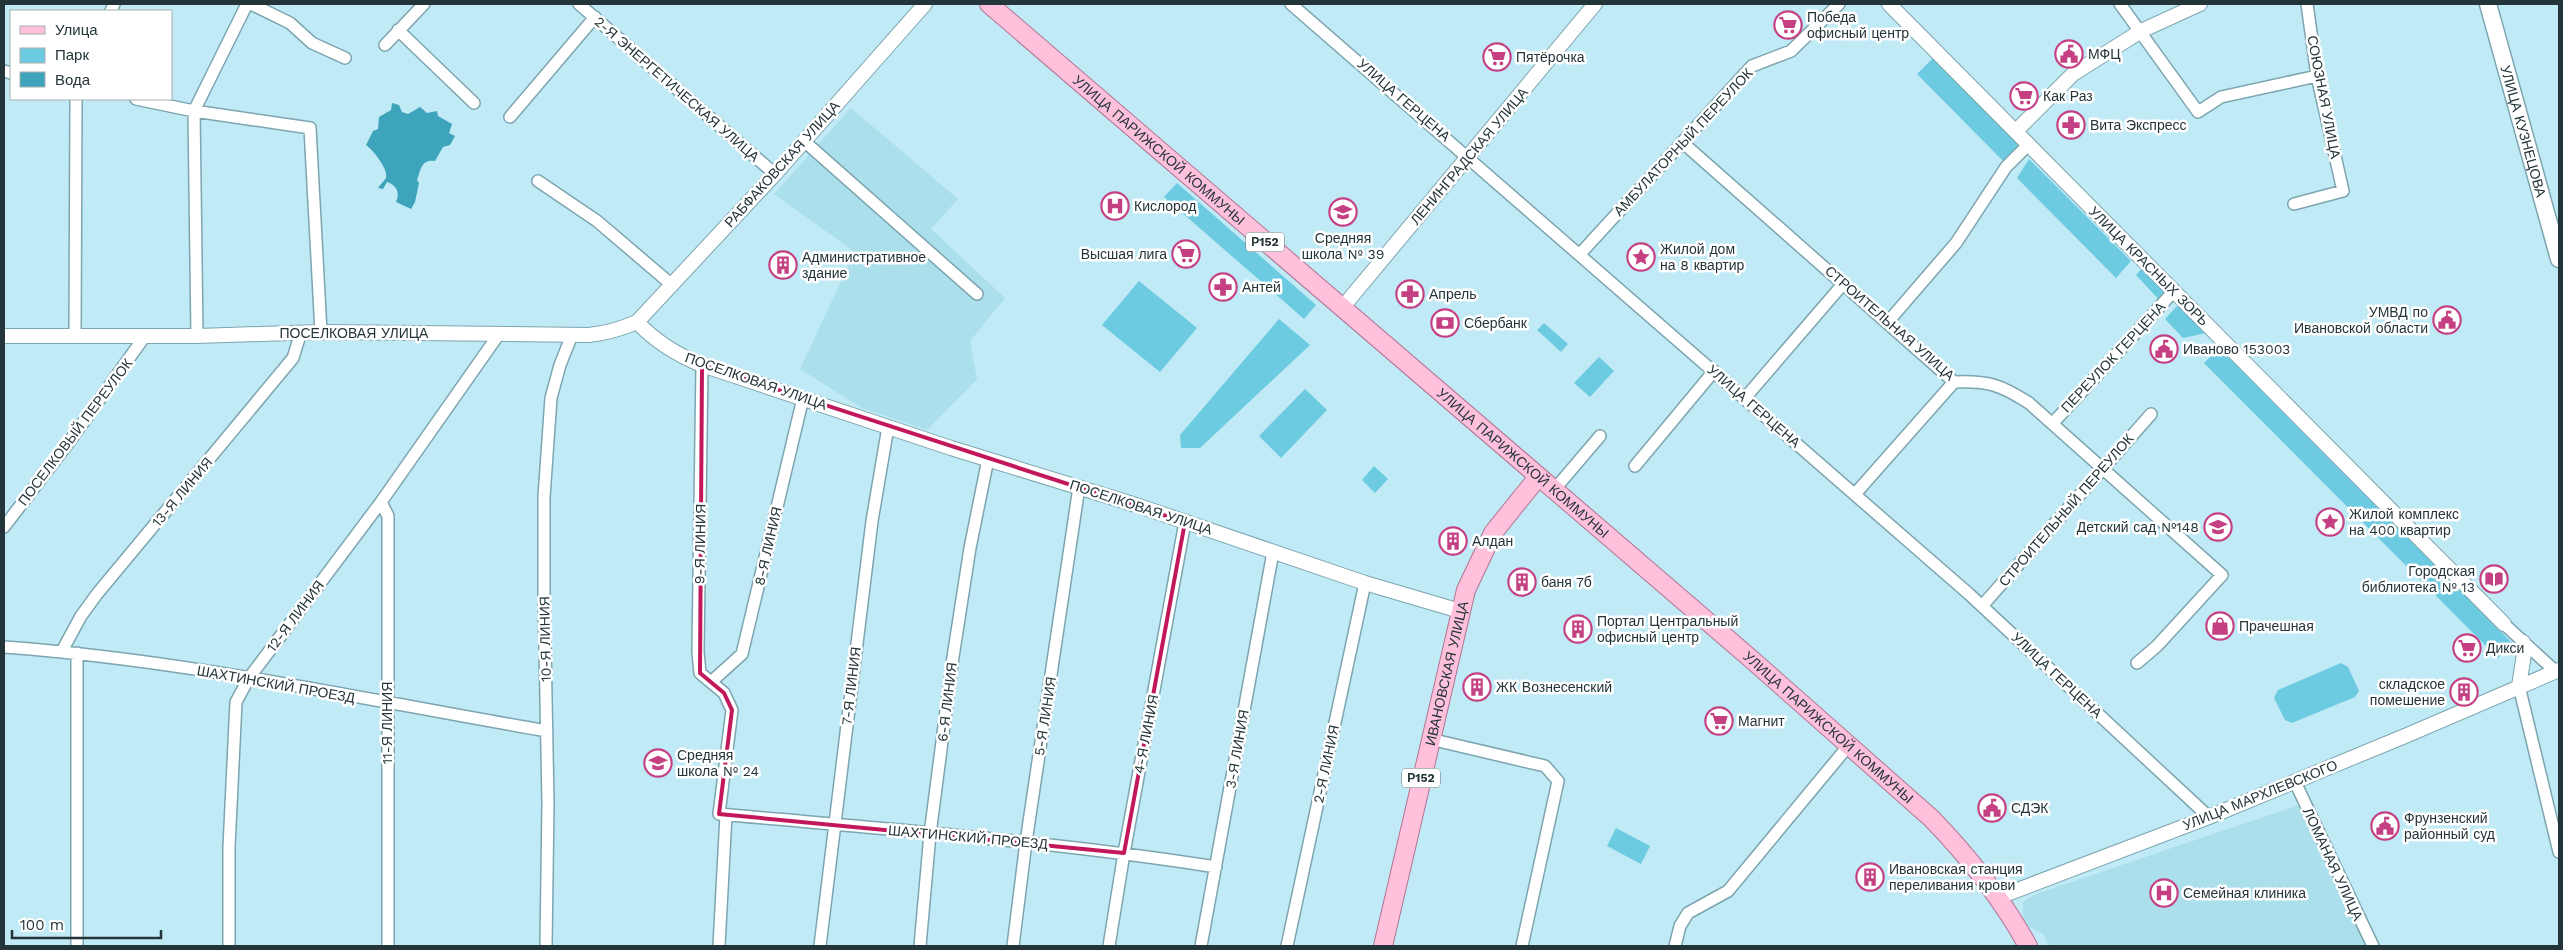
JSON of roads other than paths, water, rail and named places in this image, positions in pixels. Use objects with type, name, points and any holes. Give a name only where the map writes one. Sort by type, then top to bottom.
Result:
[{"type":"main road","name":"УЛИЦА ПАРИЖСКОЙ КОММУНЫ","points":[[989,4],[1849,745],[1952,839],[1999,897],[2028,946]]},
{"type":"main road","name":"УЛИЦА КУЗНЕЦОВА","points":[[2488,4],[2559,256]]},
{"type":"main road","name":"ИВАНОВСКАЯ УЛИЦА","points":[[1383,946],[1460,611],[1471,578],[1494,533],[1538,477]]},
{"type":"street","points":[[197,336],[194,111],[249,4],[290,23],[312,43],[344,58]]},
{"type":"street","points":[[385,45],[424,4]]},
{"type":"street","name":"2-Я ЭНЕРГЕТИЧЕСКАЯ УЛИЦА","points":[[579,4],[775,174]]},
{"type":"street","name":"РАБФАКОВСКАЯ УЛИЦА","points":[[637,322],[775,174],[925,4]]},
{"type":"street","name":"УЛИЦА ГЕРЦЕНА","points":[[1291,4],[1468,156],[1982,606],[2209,817]]},
{"type":"street","name":"ЛЕНИНГРАДСКАЯ УЛИЦА","points":[[1342,308],[1596,4]]},
{"type":"street","name":"АМБУЛАТОРНЫЙ ПЕРЕУЛОК","points":[[1580,254],[1752,66],[1791,51],[1839,4]]},
{"type":"street","name":"УЛИЦА КРАСНЫХ ЗОРЬ","points":[[1889,4],[2504,624],[2558,671]]},
{"type":"street","points":[[2120,4],[2198,112],[2221,97],[2317,76]]},
{"type":"street","points":[[2016,131],[2073,74],[2141,31],[2200,4]]},
{"type":"street","name":"СОЮЗНАЯ УЛИЦА","points":[[2294,204],[2343,191],[2317,76],[2307,4]]},
{"type":"street","points":[[510,117],[595,18]]},
{"type":"street","points":[[398,30],[474,103]]},
{"type":"street","points":[[75,336],[76,100]]},
{"type":"street","points":[[141,100],[194,111],[310,128],[321,332]]},
{"type":"street","points":[[804,141],[976,294]]},
{"type":"street","name":"СТРОИТЕЛЬНАЯ УЛИЦА","points":[[1682,142],[1954,382],[1979,380],[2004,387],[2029,403],[2222,575],[2157,646],[2137,663]]},
{"type":"street","points":[[1887,323],[1956,243],[2006,168],[2029,144]]},
{"type":"street","points":[[538,181],[597,221],[672,285]]},
{"type":"street","points":[[1745,398],[1843,284]]},
{"type":"street","name":"ПЕРЕУЛОК ГЕРЦЕНА","points":[[2052,423],[2174,291]]},
{"type":"street","name":"ПОСЕЛКОВАЯ УЛИЦА","points":[[4,336],[197,336],[300,332],[572,335],[607,333],[637,322],[653,337],[672,350],[702,365],[1365,582],[1460,611]]},
{"type":"street","name":"13-Я ЛИНИЯ","points":[[62,651],[81,616],[97,594],[293,358],[300,332]]},
{"type":"street","name":"12-Я ЛИНИЯ","points":[[229,946],[230,847],[236,702],[249,678],[381,502],[499,334]]},
{"type":"street","name":"10-Я ЛИНИЯ","points":[[546,946],[547,731],[544,497],[552,398],[560,365],[572,335]]},
{"type":"street","name":"ПОСЕЛКОВЫЙ ПЕРЕУЛОК","points":[[4,527],[72,438],[145,336]]},
{"type":"street","name":"9-Я ЛИНИЯ","points":[[702,365],[698,652],[700,673],[724,693],[732,710],[723,814]]},
{"type":"street","points":[[1635,466],[1714,371]]},
{"type":"street","points":[[1854,494],[1954,382]]},
{"type":"street","name":"8-Я ЛИНИЯ","points":[[711,682],[742,654],[803,398]]},
{"type":"street","name":"СТРОИТЕЛЬНЫЙ ПЕРЕУЛОК","points":[[1982,606],[2151,414]]},
{"type":"street","name":"7-Я ЛИНИЯ","points":[[820,946],[872,522],[888,427]]},
{"type":"street","points":[[1554,490],[1600,436]]},
{"type":"street","name":"6-Я ЛИНИЯ","points":[[920,946],[930,834],[953,657],[970,548],[988,459]]},
{"type":"street","name":"5-Я ЛИНИЯ","points":[[1013,946],[1026,842],[1079,487]]},
{"type":"street","name":"11-Я ЛИНИЯ","points":[[381,502],[388,516],[388,946]]},
{"type":"street","name":"4-Я ЛИНИЯ","points":[[1109,946],[1124,853],[1185,522]]},
{"type":"street","name":"3-Я ЛИНИЯ","points":[[1201,946],[1273,552]]},
{"type":"street","name":"2-Я ЛИНИЯ","points":[[1287,946],[1365,582]]},
{"type":"street","points":[[2523,642],[2524,654],[2519,686],[2559,852]]},
{"type":"street","name":"ШАХТИНСКИЙ ПРОЕЗД","points":[[4,647],[62,651],[249,678],[547,731]]},
{"type":"street","points":[[77,653],[77,946]]},
{"type":"street","name":"УЛИЦА МАРХЛЕВСКОГО","points":[[1999,897],[2209,817],[2558,671]]},
{"type":"street","points":[[1430,739],[1545,766],[1558,781],[1522,946]]},
{"type":"street","points":[[1675,946],[1680,926],[1688,913],[1728,891],[1849,745]]},
{"type":"street","name":"ЛОМАНАЯ УЛИЦА","points":[[2295,782],[2373,946]]},
{"type":"street","points":[[719,946],[723,814]]},
{"type":"street","name":"ШАХТИНСКИЙ ПРОЕЗД","points":[[723,814],[1026,842],[1124,853],[1216,867]]},
{"type":"water","points":[[392,103],[399,105],[402,112],[408,114],[420,107],[427,113],[437,111],[438,116],[452,124],[449,133],[455,136],[450,145],[443,147],[435,161],[424,163],[422,166],[417,180],[419,183],[415,202],[411,209],[396,202],[397,190],[390,183],[387,182],[383,189],[378,188],[386,178],[385,170],[376,155],[366,145],[373,131],[378,129],[379,117],[391,110]]},
{"type":"place","name":"Победа офисный центр","points":[[1788,25]]},
{"type":"place","name":"МФЦ","points":[[2069,54]]},
{"type":"place","name":"Пятёрочка","points":[[1497,57]]},
{"type":"place","name":"Как Раз","points":[[2024,96]]},
{"type":"place","name":"Вита Экспресс","points":[[2071,125]]},
{"type":"place","name":"Кислород","points":[[1115,206]]},
{"type":"place","name":"Средняя школа № 39","points":[[1343,212]]},
{"type":"place","name":"Высшая лига","points":[[1186,254]]},
{"type":"place","name":"Жилой дом на 8 квартир","points":[[1641,257]]},
{"type":"place","name":"Административное здание","points":[[783,265]]},
{"type":"place","name":"Антей","points":[[1223,287]]},
{"type":"place","name":"Апрель","points":[[1410,294]]},
{"type":"place","name":"УМВД по Ивановской области","points":[[2447,320]]},
{"type":"place","name":"Сбербанк","points":[[1445,323]]},
{"type":"place","name":"Иваново 153003","points":[[2164,349]]},
{"type":"place","name":"Жилой комплекс на 400 квартир","points":[[2330,522]]},
{"type":"place","name":"Детский сад №148","points":[[2218,527]]},
{"type":"place","name":"Алдан","points":[[1453,541]]},
{"type":"place","name":"Городская библиотека № 13","points":[[2494,579]]},
{"type":"place","name":"баня 7б","points":[[1522,582]]},
{"type":"place","name":"Прачешная","points":[[2220,626]]},
{"type":"place","name":"Портал Центральный офисный центр","points":[[1578,629]]},
{"type":"place","name":"Дикси","points":[[2467,648]]},
{"type":"place","name":"ЖК Вознесенский","points":[[1477,687]]},
{"type":"place","name":"складское помешение","points":[[2464,692]]},
{"type":"place","name":"Магнит","points":[[1719,721]]},
{"type":"place","name":"Средняя школа № 24","points":[[658,763]]},
{"type":"place","name":"СДЭК","points":[[1992,808]]},
{"type":"place","name":"Фрунзенский районный суд","points":[[2385,826]]},
{"type":"place","name":"Ивановская станция переливания крови","points":[[1870,877]]},
{"type":"place","name":"Семейная клиника","points":[[2164,893]]}]
